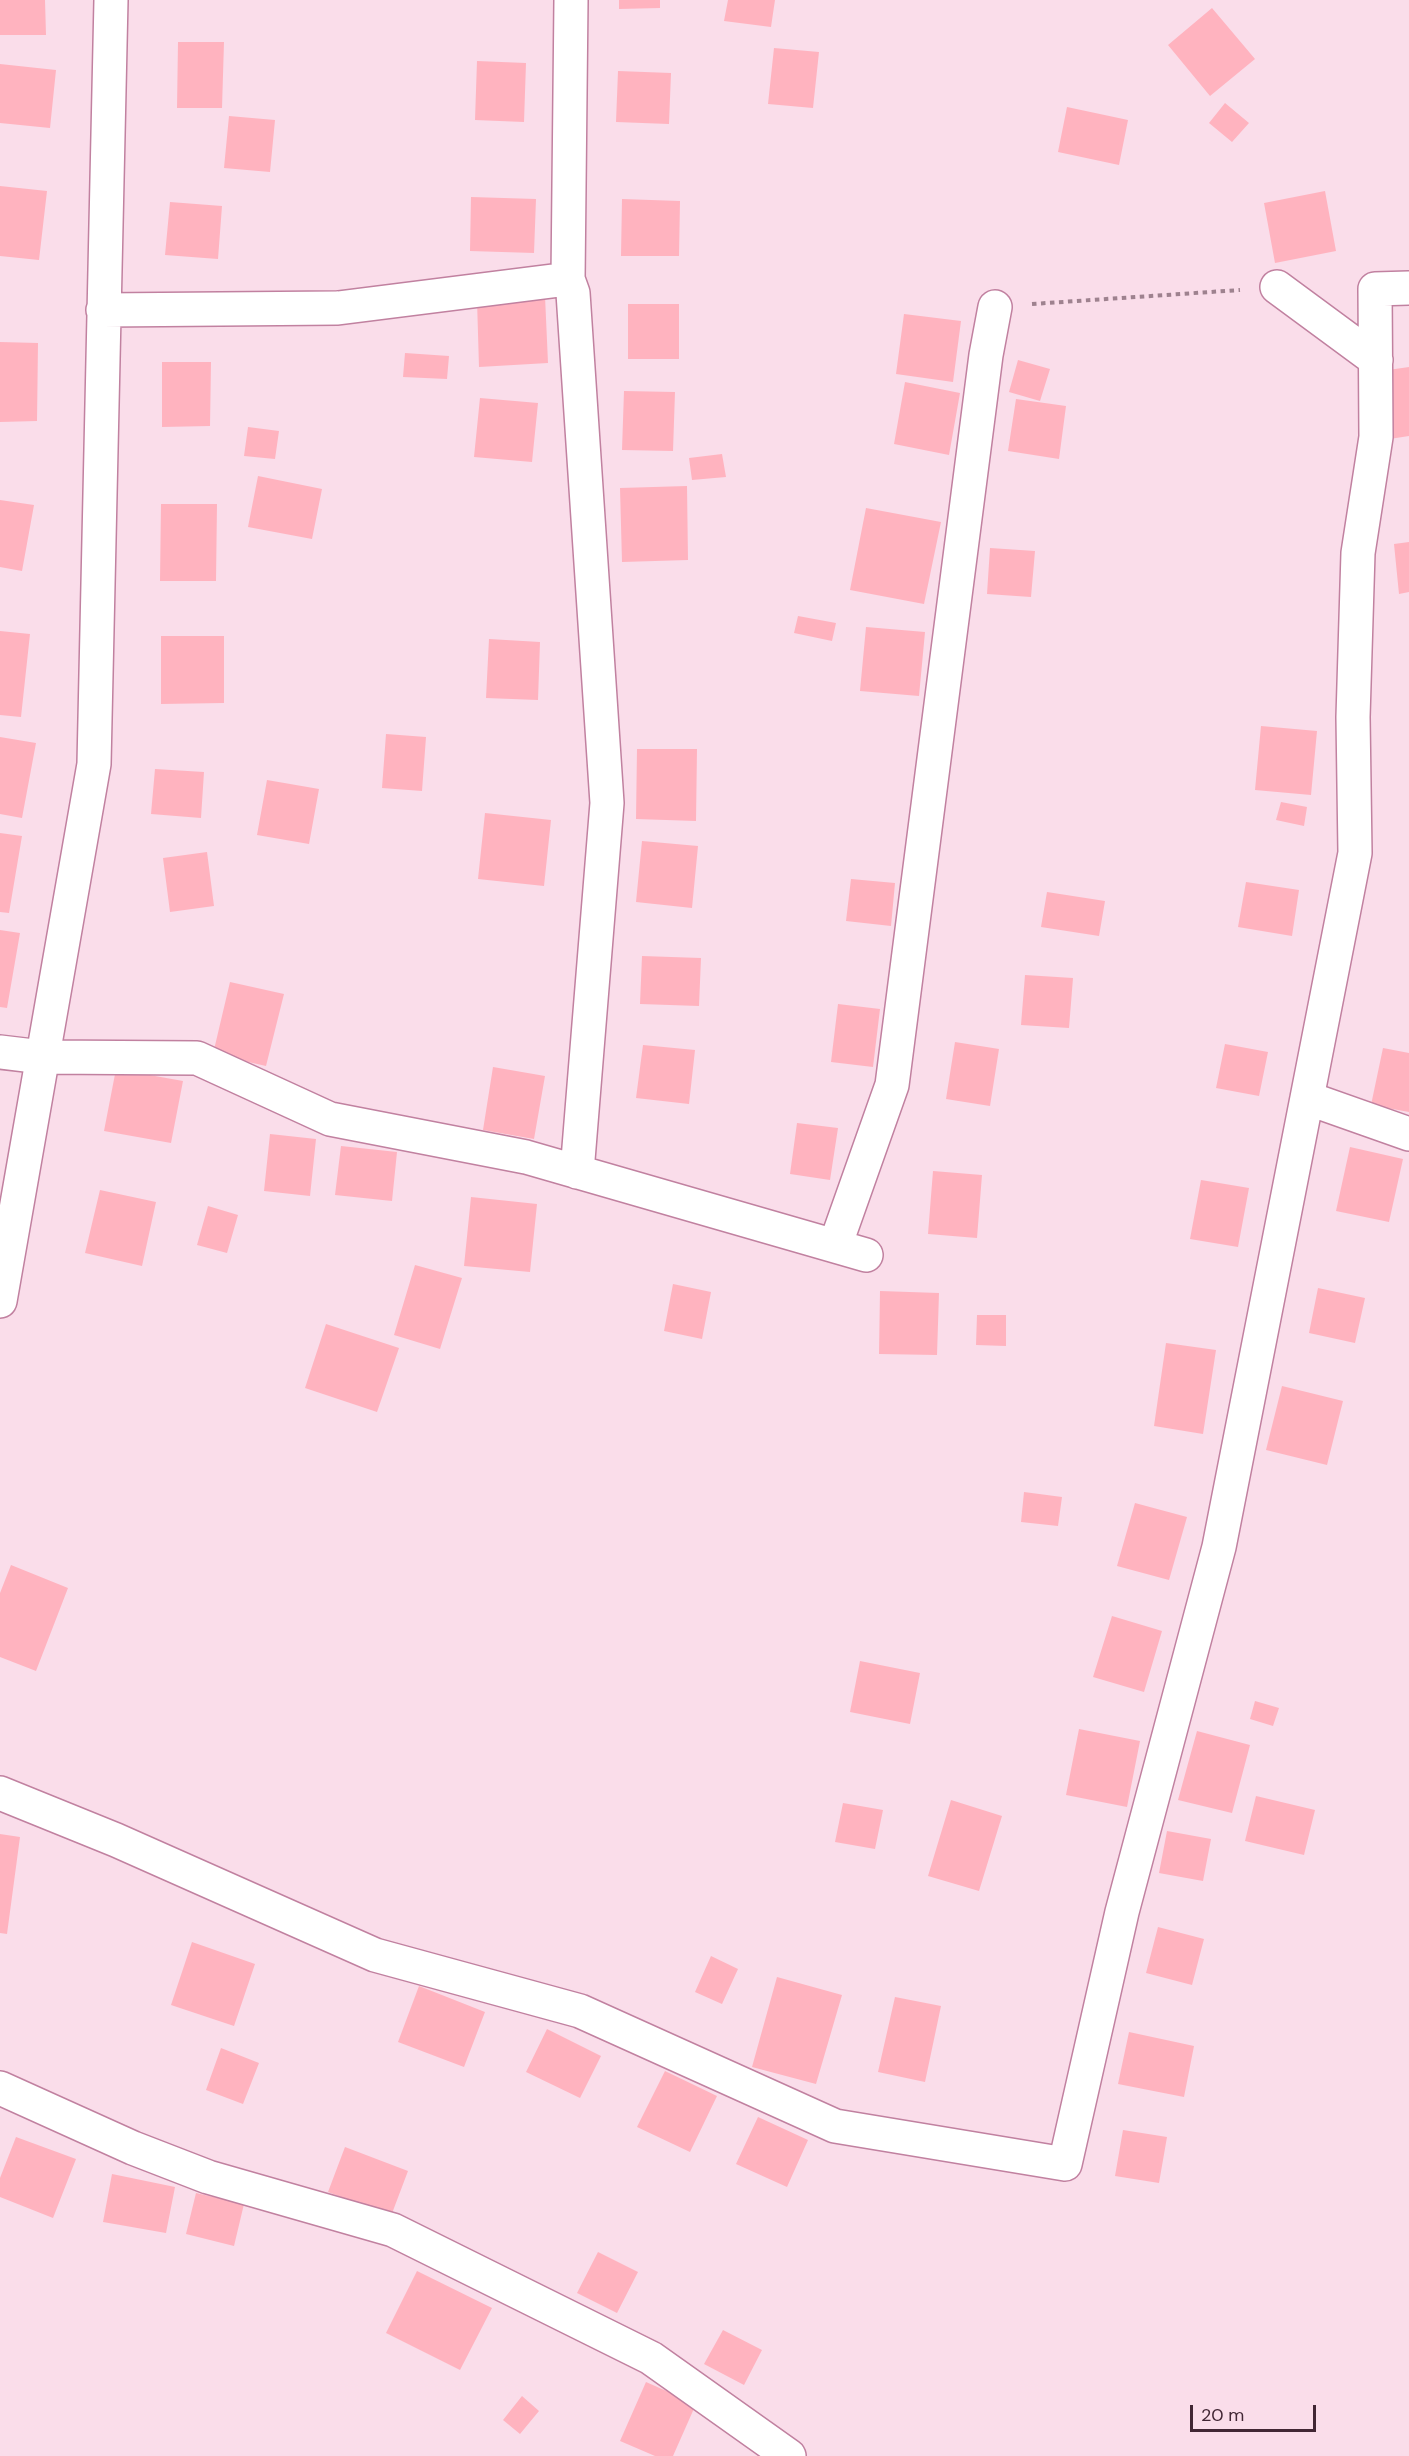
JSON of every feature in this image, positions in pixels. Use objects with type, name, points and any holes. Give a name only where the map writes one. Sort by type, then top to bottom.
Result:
[{"type":"street","points":[[0,1301],[94,764],[111,0]]},
{"type":"street","points":[[571,0],[568,279],[573,293],[607,803],[577,1172]]},
{"type":"street","points":[[103,310],[338,308],[568,279]]},
{"type":"street","points":[[1276,287],[1376,360]]},
{"type":"street","points":[[0,1793],[116,1840],[375,1955],[580,2011],[835,2126],[1065,2164],[1122,1912],[1219,1547],[1355,853],[1353,717],[1358,553],[1376,437],[1375,289],[1409,288]]},
{"type":"street","points":[[835,1246],[892,1085],[994,307]]},
{"type":"street","points":[[0,1052],[42,1057],[197,1058],[330,1119],[526,1157],[866,1255]]},
{"type":"street","points":[[1307,1098],[1409,1134]]},
{"type":"street","points":[[0,2088],[133,2148],[208,2178],[393,2230],[651,2358],[789,2456]]},
{"type":"path","points":[[994,307],[1276,287]]},
{"type":"building","points":[[0,0],[45,0],[46,35],[0,35]]},
{"type":"building","points":[[619,0],[660,0],[660,8],[619,9]]},
{"type":"building","points":[[728,0],[775,0],[771,27],[724,21]]},
{"type":"building","points":[[1212,8],[1255,59],[1210,96],[1168,45]]},
{"type":"building","points":[[178,42],[224,42],[222,108],[177,108]]},
{"type":"building","points":[[774,48],[819,52],[813,108],[768,104]]},
{"type":"building","points":[[477,61],[526,63],[524,122],[475,120]]},
{"type":"building","points":[[0,64],[56,70],[50,128],[0,123]]},
{"type":"building","points":[[618,71],[671,73],[669,124],[616,122]]},
{"type":"building","points":[[1225,103],[1249,123],[1232,142],[1209,123]]},
{"type":"building","points":[[1067,107],[1128,120],[1119,165],[1058,152]]},
{"type":"building","points":[[229,116],[275,120],[270,172],[224,168]]},
{"type":"building","points":[[0,186],[47,191],[39,260],[0,256]]},
{"type":"building","points":[[1325,191],[1336,251],[1275,263],[1264,203]]},
{"type":"building","points":[[471,197],[536,199],[534,253],[470,251]]},
{"type":"building","points":[[622,199],[680,201],[679,256],[621,256]]},
{"type":"building","points":[[170,202],[222,206],[218,259],[165,255]]},
{"type":"building","points":[[545,296],[548,363],[479,367],[477,300]]},
{"type":"building","points":[[628,304],[679,304],[679,359],[628,359]]},
{"type":"building","points":[[904,314],[961,321],[953,382],[896,374]]},
{"type":"building","points":[[0,342],[38,343],[37,421],[0,422]]},
{"type":"building","points":[[405,353],[449,356],[447,379],[403,377]]},
{"type":"building","points":[[1018,360],[1050,369],[1040,401],[1009,392]]},
{"type":"building","points":[[162,362],[211,362],[210,426],[162,427]]},
{"type":"building","points":[[1409,367],[1409,436],[1383,440],[1374,372]]},
{"type":"building","points":[[905,382],[960,393],[949,455],[894,444]]},
{"type":"building","points":[[624,391],[675,392],[673,451],[622,450]]},
{"type":"building","points":[[480,398],[538,403],[532,462],[474,457]]},
{"type":"building","points":[[1016,399],[1066,406],[1059,459],[1008,451]]},
{"type":"building","points":[[248,427],[279,431],[275,459],[244,456]]},
{"type":"building","points":[[722,454],[726,477],[692,480],[689,458]]},
{"type":"building","points":[[258,476],[322,489],[312,539],[248,527]]},
{"type":"building","points":[[687,486],[688,560],[622,562],[620,488]]},
{"type":"building","points":[[0,500],[34,505],[22,571],[0,567]]},
{"type":"building","points":[[161,504],[217,504],[216,581],[160,581]]},
{"type":"building","points":[[866,508],[941,522],[924,604],[850,590]]},
{"type":"building","points":[[1409,542],[1409,592],[1399,594],[1394,544]]},
{"type":"building","points":[[990,548],[1035,551],[1031,597],[987,594]]},
{"type":"building","points":[[798,616],[836,623],[832,641],[794,633]]},
{"type":"building","points":[[866,627],[925,632],[919,696],[860,691]]},
{"type":"building","points":[[0,631],[30,634],[21,717],[0,715]]},
{"type":"building","points":[[161,636],[224,636],[224,703],[161,704]]},
{"type":"building","points":[[489,639],[540,642],[538,700],[486,698]]},
{"type":"building","points":[[1261,726],[1317,731],[1311,795],[1255,790]]},
{"type":"building","points":[[386,734],[426,737],[422,791],[382,788]]},
{"type":"building","points":[[0,737],[36,743],[22,818],[0,814]]},
{"type":"building","points":[[637,749],[697,749],[696,821],[636,819]]},
{"type":"building","points":[[155,769],[204,772],[201,818],[151,814]]},
{"type":"building","points":[[267,780],[319,789],[309,844],[257,835]]},
{"type":"building","points":[[1281,802],[1307,807],[1304,826],[1276,820]]},
{"type":"building","points":[[485,813],[551,820],[544,886],[478,879]]},
{"type":"building","points":[[0,833],[22,836],[9,913],[0,912]]},
{"type":"building","points":[[642,841],[698,846],[692,908],[636,902]]},
{"type":"building","points":[[207,852],[214,906],[170,912],[163,858]]},
{"type":"building","points":[[851,879],[895,883],[891,926],[846,921]]},
{"type":"building","points":[[1246,882],[1299,890],[1292,936],[1238,927]]},
{"type":"building","points":[[1047,892],[1105,901],[1099,936],[1041,927]]},
{"type":"building","points":[[0,930],[20,933],[7,1008],[0,1007]]},
{"type":"building","points":[[642,956],[701,958],[699,1006],[640,1004]]},
{"type":"building","points":[[1025,975],[1073,978],[1069,1028],[1021,1025]]},
{"type":"building","points":[[230,982],[284,994],[266,1066],[213,1054]]},
{"type":"building","points":[[838,1004],[880,1009],[873,1067],[831,1062]]},
{"type":"building","points":[[955,1042],[999,1049],[990,1106],[946,1099]]},
{"type":"building","points":[[1225,1044],[1268,1052],[1259,1096],[1216,1088]]},
{"type":"building","points":[[643,1045],[695,1050],[689,1104],[636,1098]]},
{"type":"building","points":[[1383,1048],[1409,1053],[1409,1112],[1371,1105]]},
{"type":"building","points":[[493,1067],[545,1076],[534,1139],[483,1130]]},
{"type":"building","points":[[116,1069],[183,1081],[171,1143],[104,1131]]},
{"type":"building","points":[[797,1123],[838,1128],[830,1180],[790,1174]]},
{"type":"building","points":[[270,1134],[316,1139],[310,1196],[264,1191]]},
{"type":"building","points":[[341,1146],[397,1152],[392,1201],[335,1195]]},
{"type":"building","points":[[1350,1147],[1403,1159],[1389,1222],[1336,1211]]},
{"type":"building","points":[[933,1171],[982,1175],[977,1238],[928,1234]]},
{"type":"building","points":[[1201,1180],[1249,1188],[1238,1247],[1190,1239]]},
{"type":"building","points":[[100,1190],[156,1202],[142,1266],[85,1253]]},
{"type":"building","points":[[471,1197],[537,1204],[530,1272],[464,1266]]},
{"type":"building","points":[[208,1206],[238,1215],[227,1253],[197,1245]]},
{"type":"building","points":[[415,1265],[462,1278],[440,1349],[394,1335]]},
{"type":"building","points":[[673,1284],[711,1292],[702,1339],[664,1331]]},
{"type":"building","points":[[1318,1288],[1365,1298],[1355,1343],[1309,1333]]},
{"type":"building","points":[[880,1291],[939,1293],[937,1355],[879,1354]]},
{"type":"building","points":[[977,1315],[1006,1315],[1006,1346],[976,1345]]},
{"type":"building","points":[[326,1324],[399,1348],[377,1412],[305,1388]]},
{"type":"building","points":[[1166,1343],[1216,1350],[1203,1434],[1154,1426]]},
{"type":"building","points":[[1282,1386],[1343,1401],[1327,1465],[1266,1450]]},
{"type":"building","points":[[1024,1492],[1062,1497],[1058,1526],[1021,1522]]},
{"type":"building","points":[[1135,1503],[1187,1517],[1169,1580],[1117,1566]]},
{"type":"building","points":[[11,1565],[68,1588],[36,1671],[0,1657],[0,1593]]},
{"type":"building","points":[[1112,1616],[1162,1631],[1144,1692],[1093,1677]]},
{"type":"building","points":[[860,1661],[920,1673],[910,1724],[850,1712]]},
{"type":"building","points":[[1255,1701],[1279,1708],[1273,1726],[1250,1719]]},
{"type":"building","points":[[1079,1729],[1140,1741],[1127,1807],[1066,1795]]},
{"type":"building","points":[[1197,1731],[1250,1745],[1232,1813],[1178,1800]]},
{"type":"building","points":[[1256,1796],[1315,1810],[1304,1855],[1245,1841]]},
{"type":"building","points":[[951,1800],[1002,1816],[979,1891],[928,1876]]},
{"type":"building","points":[[843,1803],[883,1810],[875,1849],[835,1842]]},
{"type":"building","points":[[1167,1831],[1211,1839],[1203,1881],[1159,1873]]},
{"type":"building","points":[[0,1834],[20,1837],[7,1934],[0,1933]]},
{"type":"building","points":[[1158,1927],[1204,1939],[1192,1985],[1146,1973]]},
{"type":"building","points":[[192,1942],[255,1964],[234,2026],[171,2005]]},
{"type":"building","points":[[711,1956],[738,1969],[722,2004],[695,1992]]},
{"type":"building","points":[[777,1977],[842,1995],[816,2084],[752,2067]]},
{"type":"building","points":[[419,1986],[485,2012],[464,2067],[398,2042]]},
{"type":"building","points":[[895,1997],[941,2006],[925,2082],[878,2072]]},
{"type":"building","points":[[547,2029],[601,2056],[580,2098],[526,2072]]},
{"type":"building","points":[[1129,2032],[1194,2046],[1184,2097],[1118,2084]]},
{"type":"building","points":[[221,2048],[259,2063],[243,2104],[206,2090]]},
{"type":"building","points":[[665,2071],[717,2096],[690,2152],[637,2127]]},
{"type":"building","points":[[758,2117],[808,2140],[787,2187],[736,2164]]},
{"type":"building","points":[[1123,2130],[1167,2137],[1159,2183],[1115,2176]]},
{"type":"building","points":[[16,2137],[76,2159],[53,2218],[0,2197],[0,2178]]},
{"type":"building","points":[[345,2147],[408,2171],[391,2216],[328,2192]]},
{"type":"building","points":[[112,2174],[175,2187],[166,2233],[103,2222]]},
{"type":"building","points":[[196,2193],[244,2204],[234,2246],[186,2234]]},
{"type":"building","points":[[598,2252],[638,2272],[617,2313],[577,2293]]},
{"type":"building","points":[[417,2271],[492,2308],[460,2370],[386,2333]]},
{"type":"building","points":[[723,2330],[762,2350],[744,2385],[704,2364]]},
{"type":"building","points":[[646,2382],[696,2404],[673,2456],[655,2456],[620,2441]]},
{"type":"building","points":[[522,2396],[539,2411],[520,2434],[503,2420]]}]
